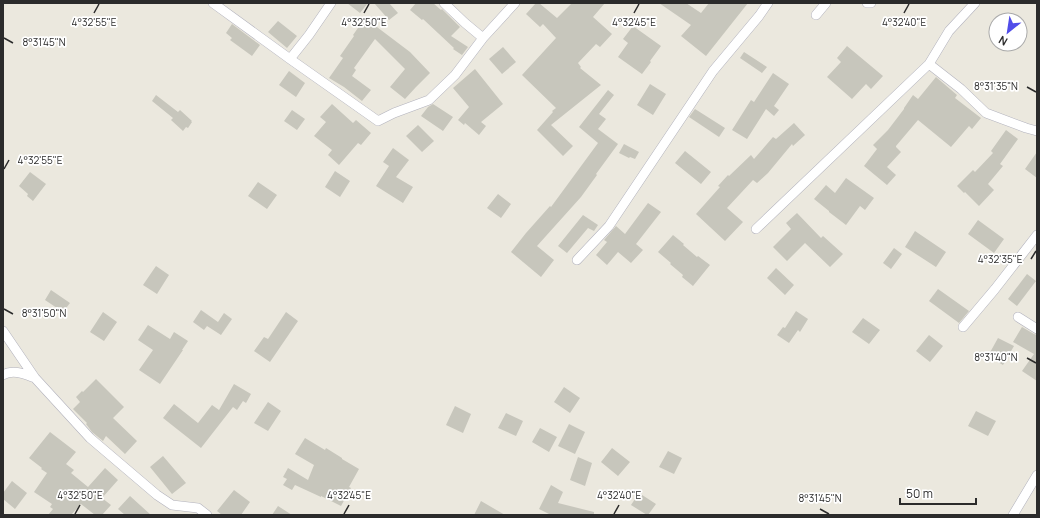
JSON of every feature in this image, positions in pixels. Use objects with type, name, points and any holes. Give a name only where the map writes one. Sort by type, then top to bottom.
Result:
[{"type":"street","points":[[213,3],[378,121],[394,113],[429,100],[455,76],[482,38],[515,3]]},
{"type":"street","points":[[290,59],[331,3]]},
{"type":"street","points":[[444,3],[465,24],[482,38]]},
{"type":"street","points":[[577,260],[609,226],[713,71],[768,3]]},
{"type":"street","points":[[816,15],[826,3]]},
{"type":"street","points":[[756,229],[929,64],[948,31],[975,3]]},
{"type":"street","points":[[929,64],[962,89],[986,113],[1037,131]]},
{"type":"street","points":[[964,327],[1037,235]]},
{"type":"street","points":[[1018,317],[1037,328]]},
{"type":"street","points":[[3,331],[34,378],[90,438],[172,505],[198,508],[207,515]]},
{"type":"street","points":[[3,375],[15,372],[34,378]]},
{"type":"street","points":[[1013,515],[1037,475]]},
{"type":"building","points":[[347,3],[368,3],[360,13]]},
{"type":"building","points":[[374,3],[389,3],[398,13],[389,20]]},
{"type":"building","points":[[416,3],[433,3],[441,10],[442,9],[460,27],[451,36],[468,47],[462,55],[453,49],[454,48],[423,19],[422,20],[410,10]]},
{"type":"building","points":[[536,3],[539,3],[557,18],[572,3],[605,3],[593,17],[612,34],[600,47],[596,44],[578,63],[581,67],[580,68],[601,85],[551,125],[573,146],[563,156],[537,130],[556,108],[522,75],[556,38],[543,24],[540,27],[526,14]]},
{"type":"building","points":[[659,3],[686,3],[701,13],[709,3],[748,3],[706,56],[681,36],[691,25]]},
{"type":"building","points":[[365,18],[410,52],[430,73],[405,99],[390,87],[405,69],[375,39],[354,68],[356,70],[352,76],[371,90],[362,101],[329,78],[343,58],[340,56]]},
{"type":"building","points":[[278,21],[297,36],[287,48],[268,32]]},
{"type":"building","points":[[232,24],[260,45],[252,56],[230,40],[232,38],[226,33]]},
{"type":"building","points":[[633,26],[661,46],[642,74],[618,57],[628,43],[623,39]]},
{"type":"building","points":[[847,46],[883,76],[871,89],[866,84],[852,99],[827,77],[841,62],[837,58]]},
{"type":"building","points":[[503,47],[516,62],[502,74],[489,59]]},
{"type":"building","points":[[744,52],[767,67],[762,73],[740,58]]},
{"type":"building","points":[[475,69],[503,104],[481,122],[486,126],[479,135],[465,123],[464,125],[458,120],[469,107],[453,88]]},
{"type":"building","points":[[289,71],[305,83],[296,97],[279,85]]},
{"type":"building","points":[[773,73],[789,84],[774,106],[779,110],[774,116],[766,109],[747,139],[732,130],[751,100],[754,102]]},
{"type":"building","points":[[936,77],[957,95],[955,98],[981,118],[972,129],[969,126],[951,147],[918,120],[896,146],[901,152],[887,167],[896,175],[887,185],[864,166],[877,149],[873,145],[888,130],[913,95],[918,99]]},
{"type":"building","points":[[650,84],[666,94],[653,115],[637,105]]},
{"type":"building","points":[[608,90],[614,95],[599,114],[606,119],[598,129],[618,144],[581,197],[537,246],[554,260],[541,277],[511,252],[550,206],[551,207],[598,143],[579,127]]},
{"type":"building","points":[[156,95],[178,112],[180,110],[192,121],[188,128],[186,127],[183,131],[171,120],[173,118],[152,101]]},
{"type":"building","points":[[332,104],[353,123],[356,120],[371,133],[361,145],[358,143],[339,165],[328,155],[332,150],[314,136],[326,122],[320,117]]},
{"type":"building","points":[[433,104],[453,117],[443,131],[421,116],[428,107]]},
{"type":"building","points":[[695,109],[725,128],[719,137],[689,117]]},
{"type":"building","points":[[292,110],[305,119],[297,130],[284,121]]},
{"type":"building","points":[[794,123],[805,135],[793,146],[792,144],[768,173],[757,183],[753,180],[727,208],[743,222],[725,241],[696,214],[720,187],[718,186],[728,175],[729,176],[751,155],[754,159],[773,137],[776,139]]},
{"type":"building","points":[[418,125],[434,141],[422,152],[406,136]]},
{"type":"building","points":[[1006,130],[1018,139],[1000,164],[1003,166],[988,184],[994,190],[979,206],[957,186],[973,170],[975,172],[993,153],[991,151]]},
{"type":"building","points":[[624,144],[639,152],[635,159],[619,153]]},
{"type":"building","points":[[393,148],[409,160],[396,177],[413,187],[403,203],[376,186],[389,166],[383,162]]},
{"type":"building","points":[[685,151],[711,172],[701,184],[675,163]]},
{"type":"building","points":[[1037,152],[1037,178],[1025,169]]},
{"type":"building","points":[[335,171],[350,181],[340,197],[325,187]]},
{"type":"building","points":[[30,172],[46,184],[33,201],[19,186]]},
{"type":"building","points":[[846,178],[874,198],[865,210],[860,206],[846,225],[814,199],[826,185],[835,193]]},
{"type":"building","points":[[258,182],[277,195],[267,209],[248,196]]},
{"type":"building","points":[[498,194],[511,204],[501,218],[487,208]]},
{"type":"building","points":[[648,203],[661,212],[636,244],[643,250],[631,263],[618,252],[607,265],[596,255],[607,242],[604,240],[616,226],[625,234]]},
{"type":"building","points":[[797,213],[821,238],[823,236],[843,254],[830,267],[805,243],[787,261],[773,247],[791,229],[786,223]]},
{"type":"building","points":[[583,215],[598,225],[594,231],[588,228],[567,253],[558,246]]},
{"type":"building","points":[[978,220],[1004,239],[994,253],[968,234]]},
{"type":"building","points":[[915,231],[946,252],[936,267],[905,247]]},
{"type":"building","points":[[673,235],[697,257],[698,256],[710,265],[693,286],[682,277],[683,275],[658,252]]},
{"type":"building","points":[[894,248],[902,254],[891,269],[883,263]]},
{"type":"building","points":[[156,266],[169,275],[157,294],[143,285]]},
{"type":"building","points":[[776,268],[794,285],[785,295],[767,278]]},
{"type":"building","points":[[1027,274],[1036,281],[1017,306],[1008,299]]},
{"type":"building","points":[[938,289],[969,311],[959,323],[929,301]]},
{"type":"building","points":[[51,290],[70,303],[63,312],[45,300]]},
{"type":"building","points":[[201,310],[218,322],[224,313],[232,319],[221,335],[207,326],[204,330],[193,322]]},
{"type":"building","points":[[796,311],[808,319],[800,332],[798,330],[789,343],[777,335],[783,327],[785,328]]},
{"type":"building","points":[[103,312],[117,322],[104,341],[90,332]]},
{"type":"building","points":[[286,312],[298,321],[270,362],[254,351],[264,337],[268,339]]},
{"type":"building","points":[[863,318],[880,330],[869,344],[852,332]]},
{"type":"building","points":[[148,325],[170,339],[174,332],[188,341],[160,384],[139,370],[153,350],[138,340]]},
{"type":"building","points":[[1022,327],[1037,335],[1037,381],[1022,371],[1034,354],[1013,342]]},
{"type":"building","points":[[929,335],[943,346],[930,362],[916,351]]},
{"type":"building","points":[[998,338],[1014,346],[1003,365],[988,356]]},
{"type":"building","points":[[96,379],[124,407],[113,418],[137,441],[125,454],[106,436],[103,441],[92,432],[86,424],[87,423],[73,409],[80,402],[76,397]]},
{"type":"building","points":[[234,384],[251,394],[246,403],[243,401],[237,410],[233,407],[201,448],[163,418],[174,404],[198,423],[212,405],[219,410]]},
{"type":"building","points":[[564,387],[580,398],[570,413],[554,402]]},
{"type":"building","points":[[268,402],[281,411],[268,431],[254,423]]},
{"type":"building","points":[[455,406],[471,414],[463,433],[446,425]]},
{"type":"building","points":[[976,411],[996,421],[988,436],[968,426]]},
{"type":"building","points":[[506,413],[523,421],[516,436],[498,428]]},
{"type":"building","points":[[569,424],[585,432],[575,454],[558,446]]},
{"type":"building","points":[[540,428],[557,437],[549,452],[532,442]]},
{"type":"building","points":[[50,432],[76,452],[66,464],[74,470],[71,473],[88,487],[105,468],[118,480],[102,498],[111,505],[102,515],[95,515],[81,504],[71,515],[48,515],[53,509],[50,507],[52,504],[34,492],[47,473],[29,458]]},
{"type":"building","points":[[305,438],[325,450],[326,448],[359,469],[341,506],[295,485],[292,490],[283,485],[287,479],[283,477],[288,468],[308,480],[314,465],[295,454]]},
{"type":"building","points":[[612,448],[630,462],[618,476],[601,462]]},
{"type":"building","points":[[668,451],[682,458],[674,474],[659,467]]},
{"type":"building","points":[[163,456],[186,483],[172,494],[150,467]]},
{"type":"building","points":[[578,457],[592,463],[585,486],[570,480]]},
{"type":"building","points":[[12,481],[27,493],[15,509],[3,499],[3,493]]},
{"type":"building","points":[[551,485],[563,492],[558,503],[594,512],[594,515],[551,515],[539,509]]},
{"type":"building","points":[[234,490],[250,502],[241,515],[222,515],[217,511]]},
{"type":"building","points":[[639,493],[656,504],[648,515],[631,505]]},
{"type":"building","points":[[130,496],[151,515],[125,515],[118,509]]},
{"type":"building","points":[[481,501],[505,515],[474,515]]},
{"type":"building","points":[[278,506],[292,515],[272,515]]}]
